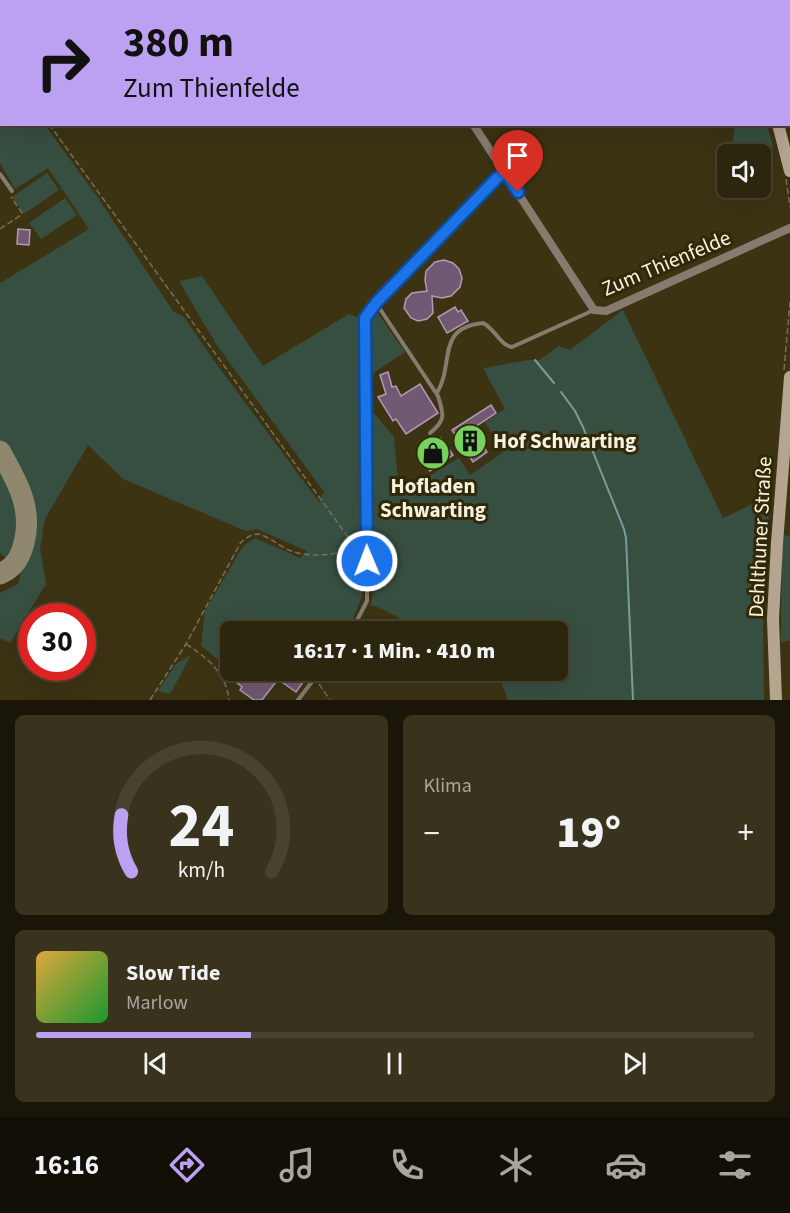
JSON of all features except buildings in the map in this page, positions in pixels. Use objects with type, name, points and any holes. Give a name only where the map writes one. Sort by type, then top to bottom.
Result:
[{"type":"street","name":"Zum Thienfelde","points":[[474,126],[594,310],[606,311],[790,228]]},
{"type":"street","points":[[779,126],[790,171]]},
{"type":"street","points":[[367,561],[365,318],[376,303],[505,172]]},
{"type":"street","name":"Dehlthuner Straße","points":[[776,700],[773,619],[790,377]]},
{"type":"lane","points":[[0,174],[12,190]]},
{"type":"lane","points":[[376,303],[437,393],[444,413],[441,424],[430,433]]},
{"type":"lane","points":[[437,393],[444,378],[452,337],[460,330],[476,324],[486,324],[507,346],[512,347],[594,310]]},
{"type":"lane","points":[[357,621],[368,601],[367,561]]},
{"type":"lane","points":[[298,700],[313,681]]},
{"type":"path","points":[[50,126],[356,548]]},
{"type":"path","points":[[0,229],[22,213],[10,196],[12,190]]},
{"type":"path","points":[[150,700],[186,644],[241,542],[251,535],[260,534],[291,551],[313,556],[346,552],[356,548],[367,550]]},
{"type":"path","points":[[186,644],[216,667],[228,688],[230,700]]},
{"type":"path","points":[[316,681],[330,700]]},
{"type":"green space","points":[[0,126],[46,126],[98,198],[173,311],[184,317],[319,502],[324,492],[216,344],[179,281],[202,276],[263,366],[349,314],[362,319],[363,533],[349,544],[346,555],[361,556],[365,576],[362,595],[351,621],[220,621],[220,661],[201,646],[205,611],[243,546],[255,538],[300,558],[307,551],[257,529],[246,531],[123,479],[88,445],[45,519],[40,549],[46,584],[34,603],[18,603],[18,630],[10,643],[0,638],[0,593],[18,584],[30,537],[31,511],[24,486],[0,444],[0,283],[89,229],[48,168],[15,189],[0,163]]},
{"type":"green space","points":[[735,126],[767,126],[773,147],[771,148],[771,144],[732,144]]},
{"type":"green space","points":[[47,173],[59,190],[24,214],[12,197]]},
{"type":"green space","points":[[65,198],[77,215],[41,239],[29,223]]},
{"type":"green space","points":[[623,310],[723,518],[770,496],[768,530],[762,545],[764,700],[508,700],[501,681],[568,681],[568,621],[405,621],[371,605],[374,588],[372,411],[394,437],[399,490],[408,489],[459,458],[470,475],[503,452],[485,422],[505,409],[483,368],[539,360],[559,346],[570,350]]},
{"type":"green space","points":[[377,312],[405,352],[372,374],[371,318]]},
{"type":"green space","points":[[0,463],[13,486],[22,516],[17,554],[7,559],[0,553]]},
{"type":"green space","points":[[782,535],[790,536],[790,641],[781,642]]},
{"type":"green space","points":[[191,655],[170,694],[158,691],[176,664]]},
{"type":"waterway","points":[[535,360],[554,383]]},
{"type":"waterway","points":[[561,392],[583,427],[624,529],[633,700]]},
{"type":"taxiway","points":[[0,451],[22,495],[26,518],[21,553],[16,562],[0,574]]},
{"type":"place","name":"Hof Schwarting","points":[[470,441]]},
{"type":"place","name":"Hofladen Schwarting","points":[[433,453]]},
{"type":"route","points":[[367,561],[365,318],[376,303],[497,178],[505,172],[518,192]]}]
